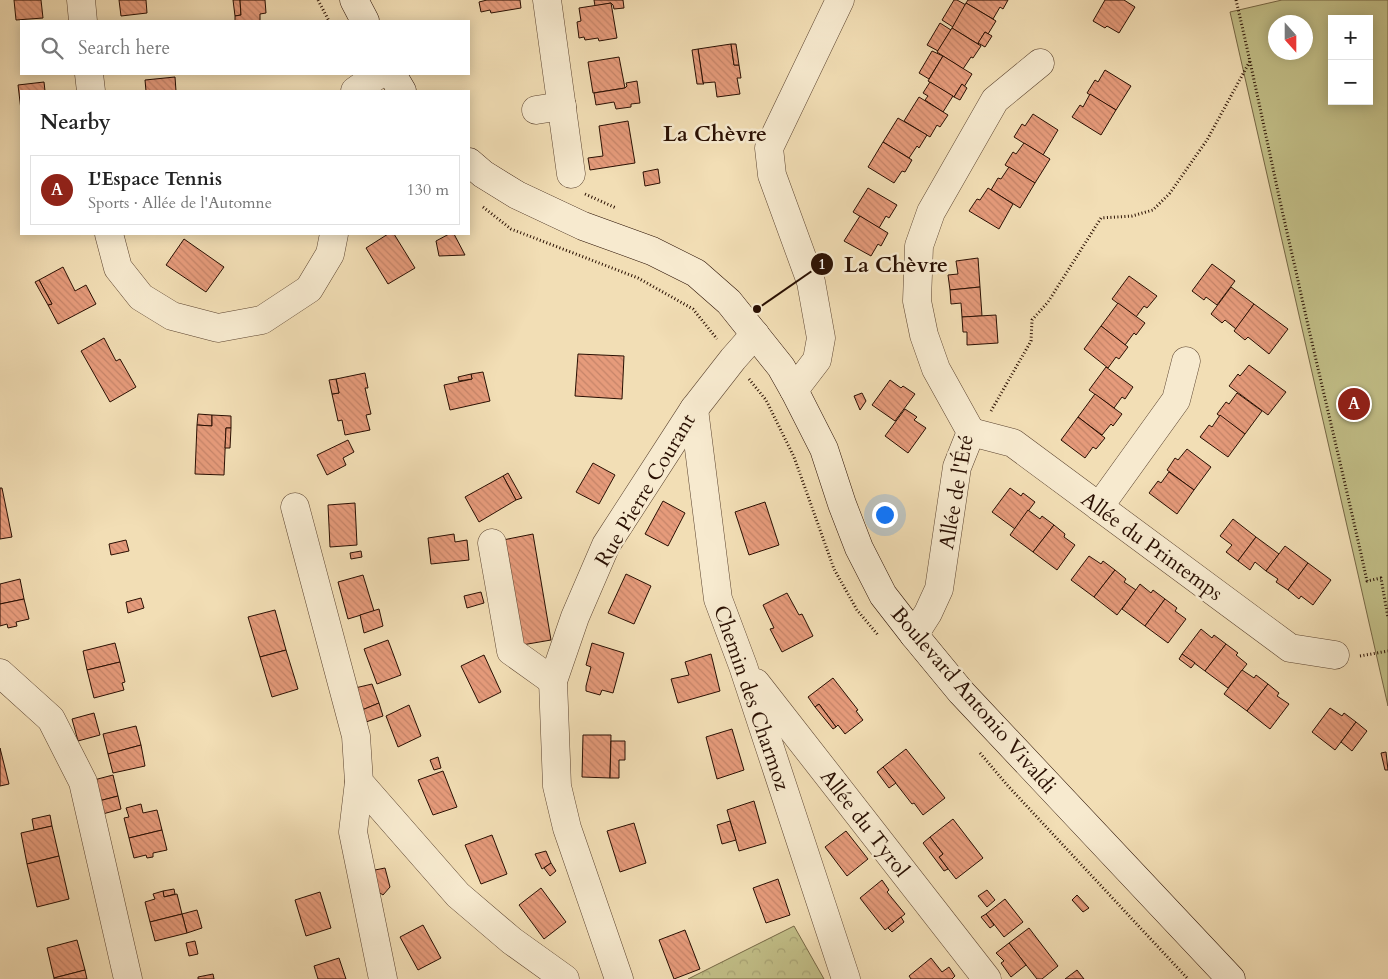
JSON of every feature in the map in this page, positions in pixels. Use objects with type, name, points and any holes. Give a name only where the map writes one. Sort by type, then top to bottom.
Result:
[{"type":"street","points":[[81,0],[83,20]]},
{"type":"street","points":[[354,0],[364,20]]},
{"type":"street","points":[[547,0],[549,108],[571,174]]},
{"type":"street","points":[[794,390],[817,360],[822,338],[811,282],[772,174],[770,148],[840,0]]},
{"type":"street","name":"Allée de l'Été","points":[[914,635],[928,613],[939,589],[957,468],[976,433],[936,369],[924,335],[917,301],[919,246],[931,212],[994,100],[1040,63]]},
{"type":"street","points":[[89,75],[91,90]]},
{"type":"street","points":[[356,90],[378,75]]},
{"type":"street","points":[[393,75],[401,90]]},
{"type":"street","name":"Boulevard Antonio Vivaldi","points":[[470,163],[483,174],[517,195],[583,226],[652,251],[696,273],[728,302],[781,367],[794,390],[824,450],[859,548],[883,596],[961,692],[1231,979]]},
{"type":"street","points":[[109,235],[118,268],[141,297],[172,316],[218,328],[262,320],[309,289],[330,254],[334,235]]},
{"type":"street","name":"Rue Pierre Courant","points":[[619,979],[567,828],[556,786],[553,681],[575,617],[606,545],[694,409],[733,359],[756,334]]},
{"type":"street","points":[[1099,507],[1176,400],[1186,362]]},
{"type":"street","name":"Chemin des Charmoz","points":[[694,409],[718,599],[743,666],[846,979]]},
{"type":"street","name":"Allée du Printemps","points":[[976,433],[1013,443],[1290,648],[1335,655]]},
{"type":"street","points":[[295,507],[356,736],[359,782],[352,832],[383,979]]},
{"type":"street","points":[[492,543],[511,651],[553,681]]},
{"type":"street","name":"Allée du Tyrol","points":[[743,666],[987,979]]},
{"type":"street","points":[[0,673],[51,719],[83,782],[128,979]]},
{"type":"street","points":[[359,782],[458,895],[512,941],[565,979]]},
{"type":"path","points":[[318,0],[328,20]]},
{"type":"path","points":[[1236,0],[1294,266],[1337,443],[1367,581],[1381,578],[1388,618]]},
{"type":"path","points":[[976,433],[1030,341],[1032,320],[1048,302],[1100,218],[1132,216],[1153,210],[1170,193],[1207,140],[1250,61]]},
{"type":"path","points":[[1366,656],[1388,651]]},
{"type":"green space","points":[[1282,0],[1388,0],[1388,706],[1230,12]]},
{"type":"green space","points":[[794,926],[824,979],[688,979]]},
{"type":"building","points":[[14,0],[41,0],[43,18],[16,20]]},
{"type":"building","points":[[119,0],[146,0],[147,13],[121,16]]},
{"type":"building","points":[[233,0],[240,0],[241,15],[235,16]]},
{"type":"building","points":[[240,0],[265,0],[266,13],[260,14],[260,20],[235,20],[235,16],[241,15]]},
{"type":"building","points":[[487,0],[520,0],[521,8],[491,13],[490,10],[481,12],[479,2]]},
{"type":"building","points":[[594,0],[623,0],[624,8],[614,9],[611,3],[595,6]]},
{"type":"building","points":[[954,0],[966,5],[953,27],[942,20]]},
{"type":"building","points":[[968,0],[1008,0],[1003,9],[1000,7],[993,19],[966,3]]},
{"type":"building","points":[[1105,0],[1124,0],[1135,7],[1119,33],[1093,21]]},
{"type":"building","points":[[611,3],[617,38],[599,41],[598,38],[585,40],[584,37],[579,38],[577,22],[581,21],[579,8]]},
{"type":"building","points":[[966,3],[996,21],[988,34],[985,32],[978,44],[952,28]]},
{"type":"building","points":[[940,23],[951,30],[938,51],[927,45]]},
{"type":"building","points":[[952,28],[981,46],[963,69],[937,52]]},
{"type":"building","points":[[985,32],[992,36],[985,47],[978,43]]},
{"type":"building","points":[[731,44],[734,65],[739,65],[741,78],[737,78],[740,94],[717,97],[715,82],[703,83],[698,49]]},
{"type":"building","points":[[731,44],[736,44],[739,65],[734,65]]},
{"type":"building","points":[[698,49],[704,84],[697,84],[692,50]]},
{"type":"building","points":[[932,51],[943,56],[929,79],[919,73]]},
{"type":"building","points":[[943,56],[972,74],[964,87],[962,84],[954,97],[928,81]]},
{"type":"building","points":[[619,57],[625,88],[593,93],[588,62]]},
{"type":"building","points":[[1105,70],[1131,86],[1116,110],[1087,93],[1095,80],[1098,82]]},
{"type":"building","points":[[175,77],[176,90],[146,90],[145,80]]},
{"type":"building","points":[[637,81],[640,103],[631,104],[631,107],[616,109],[614,102],[596,105],[594,93],[625,88],[627,86],[626,83]]},
{"type":"building","points":[[44,82],[45,90],[20,90],[20,102],[18,85]]},
{"type":"building","points":[[930,82],[953,96],[943,112],[925,100],[928,96],[923,93]]},
{"type":"building","points":[[962,84],[967,88],[960,100],[954,97]]},
{"type":"building","points":[[1090,94],[1116,110],[1101,135],[1072,117],[1080,105],[1083,107]]},
{"type":"building","points":[[919,97],[948,115],[940,127],[937,125],[930,137],[904,121]]},
{"type":"building","points":[[1033,114],[1058,130],[1043,155],[1014,137],[1022,124],[1025,126]]},
{"type":"building","points":[[898,118],[927,135],[919,148],[917,146],[909,158],[883,142]]},
{"type":"building","points":[[628,121],[635,163],[590,170],[588,158],[603,156],[599,126]]},
{"type":"building","points":[[883,142],[912,160],[905,172],[902,171],[894,183],[868,167]]},
{"type":"building","points":[[1024,143],[1050,159],[1035,183],[1005,165],[1013,152],[1016,154]]},
{"type":"building","points":[[1009,167],[1035,183],[1020,208],[991,190],[998,178],[1001,179]]},
{"type":"building","points":[[658,169],[660,183],[645,186],[643,172]]},
{"type":"building","points":[[868,188],[897,205],[889,218],[886,216],[879,228],[853,212]]},
{"type":"building","points":[[988,188],[1013,204],[999,229],[969,211]]},
{"type":"building","points":[[860,216],[888,233],[881,246],[878,244],[871,256],[844,241]]},
{"type":"building","points":[[386,235],[395,235],[415,268],[388,284],[366,248]]},
{"type":"building","points":[[447,235],[455,235],[465,255],[439,256],[436,241]]},
{"type":"building","points":[[184,239],[224,267],[206,292],[166,265]]},
{"type":"building","points":[[978,258],[980,287],[950,290],[948,275],[958,274],[956,261]]},
{"type":"building","points":[[1212,264],[1235,281],[1217,305],[1206,297],[1204,300],[1192,291]]},
{"type":"building","points":[[63,267],[75,291],[86,285],[96,304],[58,324],[48,305],[52,304],[39,280]]},
{"type":"building","points":[[1129,276],[1157,296],[1147,308],[1144,306],[1136,317],[1112,299]]},
{"type":"building","points":[[39,280],[52,304],[48,305],[35,282]]},
{"type":"building","points":[[980,287],[982,316],[962,317],[961,303],[951,304],[950,290]]},
{"type":"building","points":[[1231,287],[1254,304],[1236,329],[1225,320],[1222,323],[1211,314]]},
{"type":"building","points":[[1118,303],[1145,323],[1125,345],[1101,326]]},
{"type":"building","points":[[1254,304],[1288,329],[1269,354],[1248,337],[1245,340],[1234,331]]},
{"type":"building","points":[[996,315],[998,343],[967,345],[967,332],[963,332],[962,317]]},
{"type":"building","points":[[1101,326],[1128,347],[1119,359],[1116,357],[1108,368],[1084,349]]},
{"type":"building","points":[[104,338],[116,361],[120,359],[136,387],[110,402],[81,351]]},
{"type":"building","points":[[578,354],[624,356],[622,399],[575,396]]},
{"type":"building","points":[[1249,365],[1286,392],[1268,415],[1229,386],[1238,374],[1240,376]]},
{"type":"building","points":[[1106,367],[1133,387],[1125,399],[1122,397],[1114,408],[1089,390]]},
{"type":"building","points":[[483,372],[490,401],[450,410],[444,385],[472,379],[471,374]]},
{"type":"building","points":[[365,373],[368,388],[365,388],[371,414],[366,415],[370,430],[345,435],[342,420],[338,421],[332,394],[339,393],[336,379]]},
{"type":"building","points":[[471,374],[472,379],[459,381],[458,377]]},
{"type":"building","points":[[336,379],[339,393],[332,394],[329,380]]},
{"type":"building","points":[[890,380],[901,388],[903,386],[915,394],[895,421],[872,405]]},
{"type":"building","points":[[862,393],[866,401],[860,410],[854,396]]},
{"type":"building","points":[[1237,393],[1262,411],[1245,434],[1217,414],[1226,402],[1229,404]]},
{"type":"building","points":[[1095,394],[1122,414],[1113,426],[1111,424],[1102,435],[1078,417]]},
{"type":"building","points":[[905,409],[917,417],[914,420],[926,428],[908,453],[885,436]]},
{"type":"building","points":[[198,414],[212,415],[212,426],[197,425]]},
{"type":"building","points":[[212,415],[231,416],[231,428],[226,428],[224,475],[195,474],[197,425],[212,426]]},
{"type":"building","points":[[1220,415],[1245,434],[1228,457],[1200,437],[1209,425],[1212,427]]},
{"type":"building","points":[[1078,417],[1105,438],[1096,449],[1093,447],[1085,458],[1061,440]]},
{"type":"building","points":[[226,428],[231,428],[230,448],[225,448]]},
{"type":"building","points":[[348,440],[354,452],[343,458],[346,465],[327,475],[317,455]]},
{"type":"building","points":[[1187,449],[1211,467],[1194,490],[1167,470],[1175,458],[1178,460]]},
{"type":"building","points":[[593,463],[615,475],[599,504],[576,492]]},
{"type":"building","points":[[1169,472],[1194,490],[1177,514],[1149,493],[1158,481],[1161,483]]},
{"type":"building","points":[[508,473],[522,498],[516,500],[503,476]]},
{"type":"building","points":[[503,476],[516,500],[479,522],[465,497]]},
{"type":"building","points":[[0,488],[2,488],[12,537],[0,539]]},
{"type":"building","points":[[1010,488],[1021,496],[1023,493],[1035,502],[1015,529],[992,512]]},
{"type":"building","points":[[663,501],[685,513],[668,546],[645,534]]},
{"type":"building","points":[[765,502],[779,545],[749,555],[735,512]]},
{"type":"building","points":[[355,503],[357,545],[330,547],[328,505]]},
{"type":"building","points":[[1028,510],[1040,519],[1042,516],[1054,525],[1033,552],[1010,535]]},
{"type":"building","points":[[1233,519],[1256,537],[1238,561],[1226,552],[1232,545],[1220,536]]},
{"type":"building","points":[[1054,525],[1065,534],[1064,537],[1075,545],[1057,570],[1033,552]]},
{"type":"building","points":[[454,534],[455,542],[467,540],[469,560],[431,564],[428,538]]},
{"type":"building","points":[[533,534],[551,640],[522,645],[503,540]]},
{"type":"building","points":[[1256,537],[1279,554],[1266,571],[1255,562],[1250,570],[1238,561]]},
{"type":"building","points":[[126,540],[129,551],[111,555],[109,544]]},
{"type":"building","points":[[1285,546],[1308,563],[1288,590],[1276,582],[1278,579],[1266,571]]},
{"type":"building","points":[[361,551],[362,557],[351,559],[350,553]]},
{"type":"building","points":[[1089,556],[1101,564],[1103,561],[1115,570],[1094,597],[1071,580]]},
{"type":"building","points":[[1308,563],[1331,580],[1313,605],[1301,596],[1299,599],[1288,590]]},
{"type":"building","points":[[1115,570],[1126,579],[1124,582],[1136,590],[1117,615],[1094,597]]},
{"type":"building","points":[[626,574],[651,586],[634,624],[608,613]]},
{"type":"building","points":[[363,575],[374,611],[348,619],[338,582]]},
{"type":"building","points":[[20,579],[24,599],[0,604],[0,584]]},
{"type":"building","points":[[1140,584],[1151,593],[1153,590],[1165,599],[1145,626],[1122,609]]},
{"type":"building","points":[[481,592],[484,603],[467,608],[464,596]]},
{"type":"building","points":[[787,593],[799,615],[802,614],[813,636],[782,652],[770,629],[774,628],[763,605]]},
{"type":"building","points":[[141,598],[144,608],[128,613],[126,602]]},
{"type":"building","points":[[24,599],[29,619],[16,622],[17,626],[8,628],[7,624],[0,626],[0,604]]},
{"type":"building","points":[[1165,599],[1177,608],[1175,611],[1186,619],[1168,643],[1145,626]]},
{"type":"building","points":[[379,609],[383,626],[364,633],[360,615]]},
{"type":"building","points":[[275,610],[286,650],[260,657],[248,617]]},
{"type":"building","points":[[1201,629],[1212,638],[1214,635],[1226,644],[1205,671],[1182,654]]},
{"type":"building","points":[[388,640],[401,675],[377,684],[364,649]]},
{"type":"building","points":[[115,643],[120,662],[87,670],[83,651]]},
{"type":"building","points":[[592,643],[624,653],[613,693],[602,690],[600,695],[586,691],[591,667],[586,665]]},
{"type":"building","points":[[1226,644],[1238,653],[1236,655],[1247,664],[1228,688],[1205,671]]},
{"type":"building","points":[[286,650],[298,689],[272,697],[260,657]]},
{"type":"building","points":[[711,654],[720,691],[678,703],[671,679],[689,675],[685,662]]},
{"type":"building","points":[[1182,654],[1195,663],[1191,668],[1179,659]]},
{"type":"building","points":[[484,655],[501,692],[479,703],[461,666]]},
{"type":"building","points":[[120,662],[125,682],[122,683],[124,690],[94,698],[87,670]]},
{"type":"building","points":[[1242,670],[1254,678],[1256,675],[1268,684],[1247,711],[1224,694]]},
{"type":"building","points":[[833,678],[858,710],[856,711],[863,720],[845,734],[838,725],[836,727],[819,704],[815,707],[808,697]]},
{"type":"building","points":[[372,684],[379,703],[362,710],[355,688]]},
{"type":"building","points":[[1268,684],[1279,693],[1277,696],[1289,704],[1270,729],[1247,711]]},
{"type":"building","points":[[379,703],[383,716],[366,722],[362,710]]},
{"type":"building","points":[[819,704],[836,727],[833,729],[815,707]]},
{"type":"building","points":[[409,705],[421,736],[398,747],[386,716]]},
{"type":"building","points":[[1330,708],[1342,716],[1344,713],[1356,722],[1335,750],[1312,732]]},
{"type":"building","points":[[94,713],[100,735],[78,741],[72,719]]},
{"type":"building","points":[[1356,722],[1367,731],[1352,751],[1341,742]]},
{"type":"building","points":[[136,726],[141,745],[108,754],[103,734]]},
{"type":"building","points":[[732,729],[744,770],[717,779],[706,737]]},
{"type":"building","points":[[583,735],[611,735],[610,778],[582,777]]},
{"type":"building","points":[[611,741],[625,741],[625,760],[619,760],[619,778],[610,778]]},
{"type":"building","points":[[141,745],[145,766],[113,773],[108,754]]},
{"type":"building","points":[[0,748],[9,784],[0,786]]},
{"type":"building","points":[[906,749],[945,798],[923,815],[883,767]]},
{"type":"building","points":[[1386,752],[1388,770],[1385,770],[1381,753]]},
{"type":"building","points":[[438,757],[441,768],[434,770],[430,760]]},
{"type":"building","points":[[883,767],[896,783],[889,788],[877,772]]},
{"type":"building","points":[[443,771],[457,807],[433,815],[418,780]]},
{"type":"building","points":[[113,775],[118,796],[95,802],[90,781]]},
{"type":"building","points":[[118,796],[121,809],[99,815],[95,802]]},
{"type":"building","points":[[754,801],[766,843],[739,851],[727,810]]},
{"type":"building","points":[[141,804],[143,813],[157,810],[162,830],[129,838],[124,818],[129,817],[126,808]]},
{"type":"building","points":[[50,815],[52,826],[34,830],[32,819]]},
{"type":"building","points":[[953,819],[983,858],[956,879],[939,857],[943,854],[930,837]]},
{"type":"building","points":[[730,821],[736,840],[722,844],[717,825]]},
{"type":"building","points":[[634,823],[646,863],[620,872],[607,831]]},
{"type":"building","points":[[52,826],[59,856],[27,864],[21,833]]},
{"type":"building","points":[[162,830],[167,850],[153,853],[153,857],[147,858],[146,855],[134,858],[129,838]]},
{"type":"building","points":[[846,831],[868,859],[847,876],[825,847]]},
{"type":"building","points":[[492,835],[507,874],[481,884],[465,845]]},
{"type":"building","points":[[930,837],[943,854],[939,857],[948,869],[944,871],[923,843]]},
{"type":"building","points":[[546,851],[551,863],[542,869],[535,854]]},
{"type":"building","points":[[59,856],[69,899],[37,907],[27,864]]},
{"type":"building","points":[[551,863],[556,871],[550,876],[544,868]]},
{"type":"building","points":[[385,868],[390,887],[383,895],[374,889],[370,871]]},
{"type":"building","points":[[778,879],[790,915],[766,923],[753,888]]},
{"type":"building","points":[[882,880],[889,890],[887,892],[905,914],[885,930],[860,898]]},
{"type":"building","points":[[541,888],[566,922],[544,939],[519,905]]},
{"type":"building","points":[[174,889],[175,894],[164,897],[163,891]]},
{"type":"building","points":[[987,890],[995,900],[987,907],[978,896]]},
{"type":"building","points":[[163,891],[164,897],[177,894],[182,914],[150,922],[145,902],[155,899],[153,894]]},
{"type":"building","points":[[320,892],[331,928],[306,936],[295,900]]},
{"type":"building","points":[[1077,895],[1089,908],[1083,912],[1072,900]]},
{"type":"building","points":[[1005,899],[1023,922],[1004,937],[986,914]]},
{"type":"building","points":[[197,910],[202,928],[187,933],[182,914]]},
{"type":"building","points":[[182,914],[187,933],[155,941],[150,922]]},
{"type":"building","points":[[986,914],[994,925],[990,928],[981,917]]},
{"type":"building","points":[[901,917],[904,922],[892,932],[888,928]]},
{"type":"building","points":[[423,925],[441,958],[418,970],[400,937]]},
{"type":"building","points":[[1029,928],[1058,966],[1042,979],[1037,979],[1009,943]]},
{"type":"building","points":[[685,930],[700,969],[674,979],[659,940]]},
{"type":"building","points":[[77,940],[85,970],[54,978],[47,948]]},
{"type":"building","points":[[195,941],[198,954],[189,956],[186,943]]},
{"type":"building","points":[[1009,943],[1026,965],[1011,977],[1001,963],[1004,961],[996,953]]},
{"type":"building","points":[[339,958],[346,979],[318,979],[314,966]]},
{"type":"building","points":[[931,958],[942,972],[949,967],[955,976],[952,979],[911,979],[909,976]]},
{"type":"building","points":[[85,970],[87,979],[54,979],[54,978]]},
{"type":"building","points":[[1077,970],[1084,979],[1065,979]]},
{"type":"building","points":[[213,974],[214,979],[198,979],[198,977]]},
{"type":"place","name":"La Chèvre","points":[[757,309]]},
{"type":"place","name":"L'Espace Tennis","points":[[1354,404]]},
{"type":"district","name":"La Chèvre","points":[[715,133]]}]
